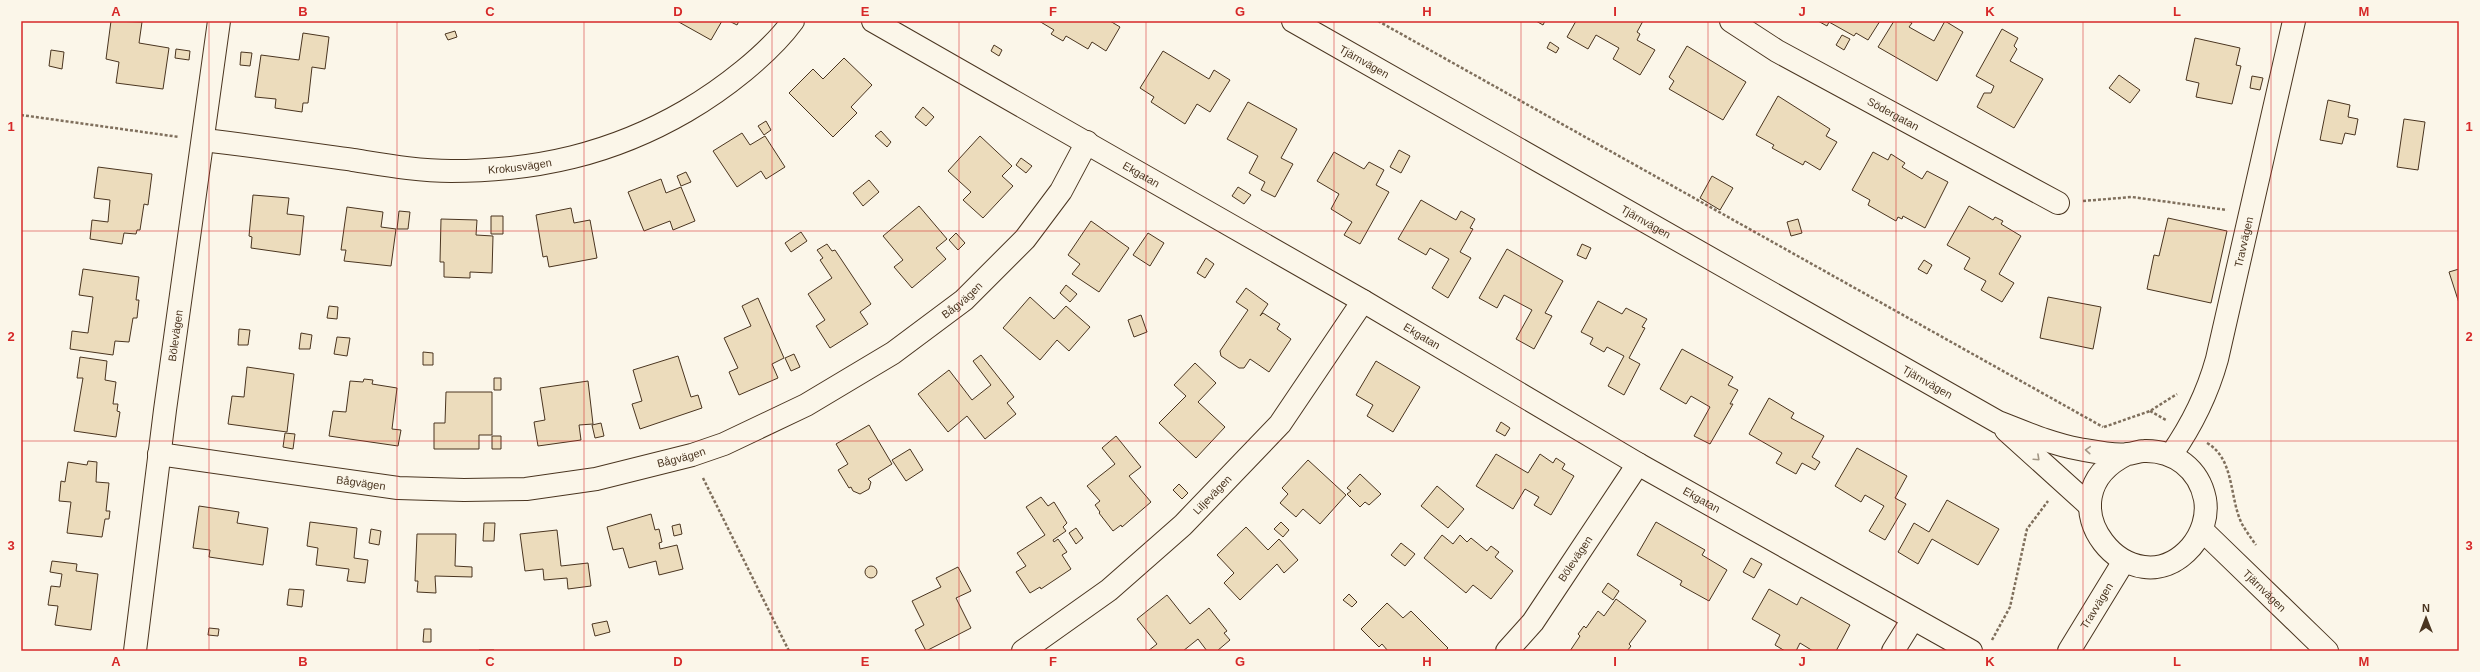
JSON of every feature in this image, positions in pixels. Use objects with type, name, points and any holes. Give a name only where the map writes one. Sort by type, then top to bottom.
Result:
[{"type":"street","name":"Bölevägen","points":[[135,651],[159,454],[204,140],[219,21]]},
{"type":"street","name":"Krokusvägen","points":[[204,140],[400,167],[450,171],[522,168],[563,161],[615,145],[662,124],[706,99],[736,78],[793,21]]},
{"type":"street","name":"Ekgatan","points":[[873,21],[1363,301],[1638,464],[1971,651]]},
{"type":"street","name":"Tjärnvägen","points":[[1293,21],[1998,422],[2048,441],[2079,449],[2127,454]]},
{"type":"street","name":"Södergatan","points":[[1731,21],[1777,51],[2058,203]]},
{"type":"street","name":"Travvägen","points":[[2171,455],[2187,432],[2208,391],[2212,378],[2294,21]]},
{"type":"street","name":"Bågvägen","points":[[159,454],[398,488],[464,490],[526,489],[596,479],[692,455],[724,444],[806,405],[893,353],[964,300],[1025,239],[1061,191],[1087,142]]},
{"type":"street","name":"Liljevägen","points":[[1023,651],[1108,590],[1184,525],[1280,424],[1363,301]]},
{"type":"street","name":"Tjärnvägen","points":[[1998,422],[2090,506]]},
{"type":"street","points":[[2145,450],[2171,455],[2188,467],[2200,483],[2206,510],[2202,530],[2188,550],[2172,561],[2154,566],[2124,561],[2101,542],[2092,526],[2090,506],[2092,494],[2100,475],[2108,466],[2127,454],[2145,450]]},
{"type":"street","name":"Bölevägen","points":[[1507,651],[1538,616],[1638,464]]},
{"type":"street","name":"Tjärnvägen","points":[[2202,530],[2327,651]]},
{"type":"street","name":"Travvägen","points":[[2069,651],[2124,561]]},
{"type":"street","points":[[1893,651],[1913,619]]},
{"type":"path","points":[[1378,21],[2104,427]]},
{"type":"path","points":[[21,115],[204,140]]},
{"type":"path","points":[[2058,203],[2132,197],[2251,213]]},
{"type":"path","points":[[2150,411],[2215,448],[2223,458],[2242,524],[2257,548]]},
{"type":"path","points":[[692,455],[790,651]]},
{"type":"building","points":[[111,21],[142,22],[139,43],[169,48],[163,89],[116,83],[119,62],[106,59]]},
{"type":"building","points":[[677,21],[722,21],[711,40]]},
{"type":"building","points":[[729,21],[739,21],[737,25]]},
{"type":"building","points":[[1039,21],[1110,21],[1120,27],[1106,51],[1092,42],[1088,49],[1066,36],[1063,41],[1051,34],[1054,30]]},
{"type":"building","points":[[1536,21],[1545,21],[1543,25]]},
{"type":"building","points":[[1576,21],[1643,21],[1637,32],[1640,34],[1637,40],[1655,50],[1640,75],[1613,59],[1619,48],[1596,35],[1588,49],[1567,37]]},
{"type":"building","points":[[1818,21],[1880,21],[1868,40],[1856,33],[1854,36],[1829,22],[1827,26]]},
{"type":"building","points":[[1894,21],[1908,21],[1912,23],[1909,27],[1934,41],[1945,21],[1963,32],[1937,81],[1878,47]]},
{"type":"building","points":[[2002,29],[2018,38],[2014,46],[2017,49],[2010,61],[2043,79],[2014,128],[1977,107],[1984,93],[1991,93],[1994,86],[1976,76]]},
{"type":"building","points":[[455,31],[457,37],[448,40],[445,34]]},
{"type":"building","points":[[303,33],[329,37],[325,69],[312,67],[308,103],[303,103],[302,112],[275,108],[276,99],[255,97],[261,55],[299,60]]},
{"type":"building","points":[[1842,35],[1850,39],[1844,50],[1836,45]]},
{"type":"building","points":[[2195,38],[2240,48],[2236,65],[2241,66],[2232,104],[2196,97],[2199,83],[2186,80]]},
{"type":"building","points":[[1550,42],[1559,48],[1556,53],[1547,48]]},
{"type":"building","points":[[994,45],[1002,50],[999,56],[991,51]]},
{"type":"building","points":[[1687,46],[1746,82],[1723,120],[1669,89],[1674,81],[1669,77]]},
{"type":"building","points":[[176,49],[190,51],[189,60],[175,58]]},
{"type":"building","points":[[51,50],[64,52],[62,69],[49,66]]},
{"type":"building","points":[[1163,51],[1209,79],[1214,70],[1230,80],[1210,112],[1197,104],[1185,124],[1151,102],[1154,97],[1140,88]]},
{"type":"building","points":[[241,52],[252,53],[250,66],[240,65]]},
{"type":"building","points":[[844,58],[872,85],[851,107],[857,113],[833,137],[789,93],[813,69],[823,79]]},
{"type":"building","points":[[2119,75],[2140,90],[2130,103],[2109,88]]},
{"type":"building","points":[[2252,76],[2263,78],[2260,90],[2250,88]]},
{"type":"building","points":[[1778,96],[1830,129],[1826,136],[1837,142],[1820,170],[1805,161],[1803,165],[1772,148],[1774,145],[1756,135]]},
{"type":"building","points":[[2328,100],[2350,105],[2348,117],[2358,119],[2355,135],[2345,133],[2342,144],[2320,140]]},
{"type":"building","points":[[1248,102],[1297,129],[1281,158],[1293,164],[1275,197],[1261,190],[1265,182],[1249,173],[1258,156],[1227,139]]},
{"type":"building","points":[[923,107],[934,117],[926,126],[915,117]]},
{"type":"building","points":[[2404,119],[2425,122],[2418,170],[2397,167]]},
{"type":"building","points":[[766,121],[771,130],[764,135],[758,126]]},
{"type":"building","points":[[881,131],[891,142],[887,147],[875,136]]},
{"type":"building","points":[[742,133],[750,145],[765,136],[785,167],[766,179],[761,171],[737,187],[713,151]]},
{"type":"building","points":[[980,136],[1012,166],[1002,176],[1013,186],[983,218],[963,200],[971,192],[948,171]]},
{"type":"building","points":[[1399,150],[1410,156],[1401,173],[1390,167]]},
{"type":"building","points":[[1334,152],[1364,169],[1369,162],[1384,170],[1376,185],[1389,192],[1360,244],[1344,235],[1352,222],[1331,209],[1339,194],[1317,181]]},
{"type":"building","points":[[1873,152],[1888,160],[1891,154],[1905,163],[1902,167],[1922,179],[1927,171],[1948,182],[1925,228],[1903,216],[1902,219],[1898,217],[1896,221],[1868,205],[1870,200],[1852,190]]},
{"type":"building","points":[[1021,158],[1032,166],[1026,173],[1016,165]]},
{"type":"building","points":[[98,167],[152,174],[148,205],[144,204],[140,230],[137,230],[136,234],[124,233],[122,244],[90,239],[92,220],[108,222],[110,200],[94,198]]},
{"type":"building","points":[[686,172],[691,182],[681,186],[677,176]]},
{"type":"building","points":[[1712,176],[1733,188],[1720,210],[1700,198]]},
{"type":"building","points":[[661,179],[666,193],[681,187],[695,221],[673,230],[670,221],[644,231],[628,192]]},
{"type":"building","points":[[869,180],[879,192],[863,206],[853,193]]},
{"type":"building","points":[[1238,187],[1251,195],[1244,204],[1232,196]]},
{"type":"building","points":[[253,195],[289,198],[287,214],[304,216],[300,255],[251,248],[252,237],[249,236]]},
{"type":"building","points":[[1421,200],[1456,220],[1461,211],[1475,219],[1470,228],[1473,229],[1460,252],[1471,258],[1448,298],[1432,288],[1449,259],[1430,248],[1426,255],[1398,239]]},
{"type":"building","points":[[919,206],[947,239],[936,248],[946,259],[912,288],[894,267],[903,260],[883,236]]},
{"type":"building","points":[[1969,206],[1993,220],[1995,217],[2003,221],[2001,224],[2021,236],[1999,274],[2014,283],[2002,302],[1981,290],[1986,281],[1964,269],[1970,258],[1947,245]]},
{"type":"building","points":[[347,207],[383,212],[381,227],[396,229],[391,266],[344,261],[346,250],[341,250]]},
{"type":"building","points":[[571,208],[574,223],[590,220],[597,258],[549,267],[547,256],[543,257],[536,215]]},
{"type":"building","points":[[399,211],[410,212],[408,229],[397,229]]},
{"type":"building","points":[[491,216],[503,216],[503,234],[491,234]]},
{"type":"building","points":[[2168,218],[2227,231],[2211,303],[2147,289],[2154,255],[2159,256]]},
{"type":"building","points":[[441,219],[477,220],[476,235],[493,236],[492,273],[470,272],[470,278],[444,277],[444,262],[440,262]]},
{"type":"building","points":[[1798,219],[1802,233],[1791,236],[1787,222]]},
{"type":"building","points":[[1091,221],[1129,248],[1099,292],[1072,274],[1080,264],[1068,255]]},
{"type":"building","points":[[801,232],[807,241],[791,252],[785,243]]},
{"type":"building","points":[[956,233],[965,243],[958,250],[949,240]]},
{"type":"building","points":[[1148,233],[1164,243],[1150,266],[1133,255]]},
{"type":"building","points":[[827,244],[832,251],[835,250],[871,304],[860,312],[868,324],[830,348],[816,326],[825,320],[808,294],[832,278],[820,260],[823,258],[817,250]]},
{"type":"building","points":[[1582,244],[1591,248],[1586,259],[1577,255]]},
{"type":"building","points":[[1507,249],[1563,281],[1545,313],[1552,316],[1534,349],[1516,339],[1532,310],[1504,295],[1497,308],[1479,298]]},
{"type":"building","points":[[1206,258],[1214,264],[1205,278],[1197,273]]},
{"type":"building","points":[[1924,260],[1932,265],[1927,274],[1918,269]]},
{"type":"building","points":[[83,269],[139,277],[136,300],[139,300],[137,318],[133,318],[129,342],[115,341],[113,355],[70,349],[72,331],[88,333],[93,297],[79,295]]},
{"type":"building","points":[[2459,269],[2459,303],[2449,272]]},
{"type":"building","points":[[1066,285],[1077,294],[1070,302],[1060,293]]},
{"type":"building","points":[[1246,288],[1268,304],[1260,316],[1263,313],[1280,324],[1277,329],[1291,339],[1269,372],[1250,359],[1244,368],[1239,368],[1221,356],[1220,351],[1248,310],[1236,302]]},
{"type":"building","points":[[1030,297],[1054,319],[1066,306],[1090,327],[1069,351],[1057,340],[1040,360],[1003,328]]},
{"type":"building","points":[[2048,297],[2101,307],[2093,349],[2040,338]]},
{"type":"building","points":[[758,298],[784,358],[772,364],[778,378],[739,395],[729,372],[738,368],[724,338],[751,326],[742,306]]},
{"type":"building","points":[[1598,301],[1622,314],[1626,308],[1647,319],[1642,327],[1645,328],[1629,358],[1640,364],[1624,395],[1608,386],[1624,356],[1607,347],[1604,352],[1590,344],[1593,338],[1581,332]]},
{"type":"building","points":[[329,306],[338,307],[337,319],[327,318]]},
{"type":"building","points":[[1141,315],[1147,332],[1134,337],[1128,320]]},
{"type":"building","points":[[239,329],[250,330],[248,345],[238,345]]},
{"type":"building","points":[[301,333],[312,335],[310,349],[299,349]]},
{"type":"building","points":[[337,337],[350,338],[347,356],[334,354]]},
{"type":"building","points":[[1682,349],[1733,377],[1728,385],[1738,390],[1730,404],[1733,404],[1710,444],[1694,436],[1710,407],[1691,396],[1686,404],[1660,389]]},
{"type":"building","points":[[423,352],[433,353],[433,365],[423,365]]},
{"type":"building","points":[[794,354],[800,367],[791,371],[785,358]]},
{"type":"building","points":[[981,355],[1014,397],[1007,403],[1016,414],[985,439],[967,416],[948,432],[918,394],[949,370],[972,400],[991,385],[973,361]]},
{"type":"building","points":[[678,356],[691,397],[698,395],[702,408],[640,429],[632,404],[642,401],[633,370]]},
{"type":"building","points":[[80,357],[107,361],[105,380],[116,382],[113,404],[118,404],[117,411],[120,412],[116,437],[74,431],[83,378],[77,378]]},
{"type":"building","points":[[1376,361],[1420,387],[1393,432],[1367,416],[1373,405],[1356,395]]},
{"type":"building","points":[[1195,363],[1216,383],[1198,402],[1225,427],[1196,458],[1159,423],[1186,396],[1174,385]]},
{"type":"building","points":[[247,367],[294,374],[287,432],[228,424],[232,396],[244,397]]},
{"type":"building","points":[[494,378],[501,378],[501,390],[494,390]]},
{"type":"building","points":[[364,379],[373,380],[372,384],[397,388],[392,429],[401,430],[398,446],[329,436],[333,411],[346,412],[350,381],[363,382]]},
{"type":"building","points":[[588,381],[593,424],[579,425],[581,440],[538,446],[534,422],[545,420],[540,388]]},
{"type":"building","points":[[446,392],[492,392],[492,435],[479,435],[479,449],[434,449],[434,423],[445,423]]},
{"type":"building","points":[[1769,398],[1794,413],[1791,418],[1824,436],[1812,457],[1820,462],[1815,470],[1802,463],[1796,474],[1776,463],[1782,453],[1749,434]]},
{"type":"building","points":[[1501,422],[1510,428],[1505,436],[1496,431]]},
{"type":"building","points":[[601,423],[604,436],[595,438],[592,425]]},
{"type":"building","points":[[869,425],[892,464],[868,479],[871,482],[869,489],[860,494],[853,491],[851,487],[849,488],[838,470],[848,464],[836,444]]},
{"type":"building","points":[[285,433],[295,434],[293,449],[283,447]]},
{"type":"building","points":[[492,436],[501,436],[501,449],[492,449]]},
{"type":"building","points":[[1116,436],[1141,467],[1129,476],[1151,502],[1122,527],[1121,525],[1113,531],[1099,513],[1100,512],[1095,505],[1100,501],[1087,486],[1115,464],[1102,448]]},
{"type":"building","points":[[1857,448],[1907,476],[1895,498],[1906,504],[1885,540],[1869,531],[1884,506],[1865,495],[1861,502],[1835,486]]},
{"type":"building","points":[[910,449],[923,470],[906,481],[892,460]]},
{"type":"building","points":[[1496,454],[1528,473],[1540,454],[1553,463],[1556,458],[1565,464],[1562,469],[1574,476],[1551,515],[1534,505],[1539,497],[1525,489],[1513,509],[1476,486]]},
{"type":"building","points":[[1308,460],[1346,495],[1320,524],[1303,509],[1296,517],[1280,503],[1288,494],[1282,488]]},
{"type":"building","points":[[88,461],[97,462],[96,482],[109,483],[106,511],[110,511],[109,519],[105,519],[102,537],[67,533],[71,502],[59,501],[61,481],[65,482],[68,462],[87,465]]},
{"type":"building","points":[[1360,474],[1381,494],[1369,505],[1365,502],[1360,507],[1347,494],[1351,491],[1347,488]]},
{"type":"building","points":[[1179,484],[1188,493],[1182,499],[1173,490]]},
{"type":"building","points":[[1437,486],[1464,509],[1448,528],[1421,506]]},
{"type":"building","points":[[1041,497],[1048,506],[1054,502],[1067,523],[1063,527],[1066,531],[1053,540],[1054,542],[1058,539],[1067,552],[1062,555],[1071,569],[1041,589],[1040,587],[1030,593],[1016,572],[1026,566],[1017,553],[1045,535],[1026,507]]},
{"type":"building","points":[[1947,500],[1999,529],[1978,565],[1932,539],[1918,564],[1898,552],[1914,523],[1929,532]]},
{"type":"building","points":[[199,506],[239,512],[237,523],[268,528],[263,565],[209,557],[210,550],[193,548]]},
{"type":"building","points":[[651,514],[655,530],[659,529],[662,542],[659,543],[660,549],[677,545],[683,569],[659,575],[656,561],[629,568],[623,548],[613,550],[607,527]]},
{"type":"building","points":[[310,522],[357,528],[354,558],[368,560],[365,583],[347,581],[349,569],[316,565],[318,548],[307,546]]},
{"type":"building","points":[[1281,522],[1289,530],[1283,537],[1274,529]]},
{"type":"building","points":[[1656,522],[1705,550],[1702,555],[1727,570],[1709,601],[1680,585],[1682,581],[1637,555]]},
{"type":"building","points":[[484,523],[495,523],[494,541],[483,541]]},
{"type":"building","points":[[680,524],[682,534],[674,536],[672,526]]},
{"type":"building","points":[[1246,527],[1268,550],[1279,539],[1298,560],[1284,573],[1277,564],[1240,600],[1224,583],[1234,573],[1217,555]]},
{"type":"building","points":[[1076,528],[1083,538],[1076,544],[1069,533]]},
{"type":"building","points":[[371,529],[381,531],[379,545],[369,543]]},
{"type":"building","points":[[557,530],[561,566],[588,563],[591,586],[568,589],[567,578],[544,580],[543,569],[525,571],[520,534]]},
{"type":"building","points":[[417,534],[456,534],[455,566],[472,567],[472,577],[435,576],[436,593],[417,592],[418,581],[415,581]]},
{"type":"building","points":[[1442,535],[1453,544],[1460,535],[1467,542],[1471,538],[1487,551],[1491,546],[1499,552],[1495,557],[1513,571],[1491,599],[1473,585],[1466,593],[1424,558]]},
{"type":"building","points":[[1401,543],[1415,554],[1405,566],[1391,555]]},
{"type":"building","points":[[1751,558],[1762,564],[1754,578],[1743,572]]},
{"type":"building","points":[[52,561],[77,564],[76,571],[98,574],[91,630],[55,625],[58,606],[48,605],[51,586],[60,587],[62,574],[50,572]]},
{"type":"building","points":[[869,566],[873,566],[877,572],[873,578],[869,578],[865,574],[865,570]]},
{"type":"building","points":[[958,567],[971,591],[956,598],[971,628],[926,651],[915,630],[924,625],[912,601],[941,587],[936,578]]},
{"type":"building","points":[[1608,583],[1619,591],[1613,600],[1602,592]]},
{"type":"building","points":[[289,589],[304,590],[302,607],[287,605]]},
{"type":"building","points":[[1769,589],[1797,605],[1801,597],[1850,625],[1836,651],[1813,651],[1800,643],[1796,651],[1785,651],[1775,645],[1780,635],[1752,619]]},
{"type":"building","points":[[1349,594],[1357,602],[1352,607],[1343,600]]},
{"type":"building","points":[[1167,595],[1190,624],[1209,608],[1227,631],[1224,633],[1230,640],[1217,651],[1207,651],[1198,639],[1183,651],[1148,651],[1157,644],[1137,619]]},
{"type":"building","points":[[1616,599],[1646,621],[1629,644],[1631,646],[1627,651],[1570,651],[1580,636],[1578,634],[1584,626],[1586,628],[1598,611],[1604,616]]},
{"type":"building","points":[[1387,603],[1403,618],[1411,611],[1448,648],[1445,651],[1388,651],[1382,644],[1379,647],[1361,629]]},
{"type":"building","points":[[607,621],[610,632],[595,636],[592,624]]},
{"type":"building","points":[[209,628],[219,629],[218,636],[208,635]]},
{"type":"building","points":[[424,629],[431,629],[431,642],[423,642]]},
{"type":"building","points":[[494,650],[494,651],[479,651]]}]
